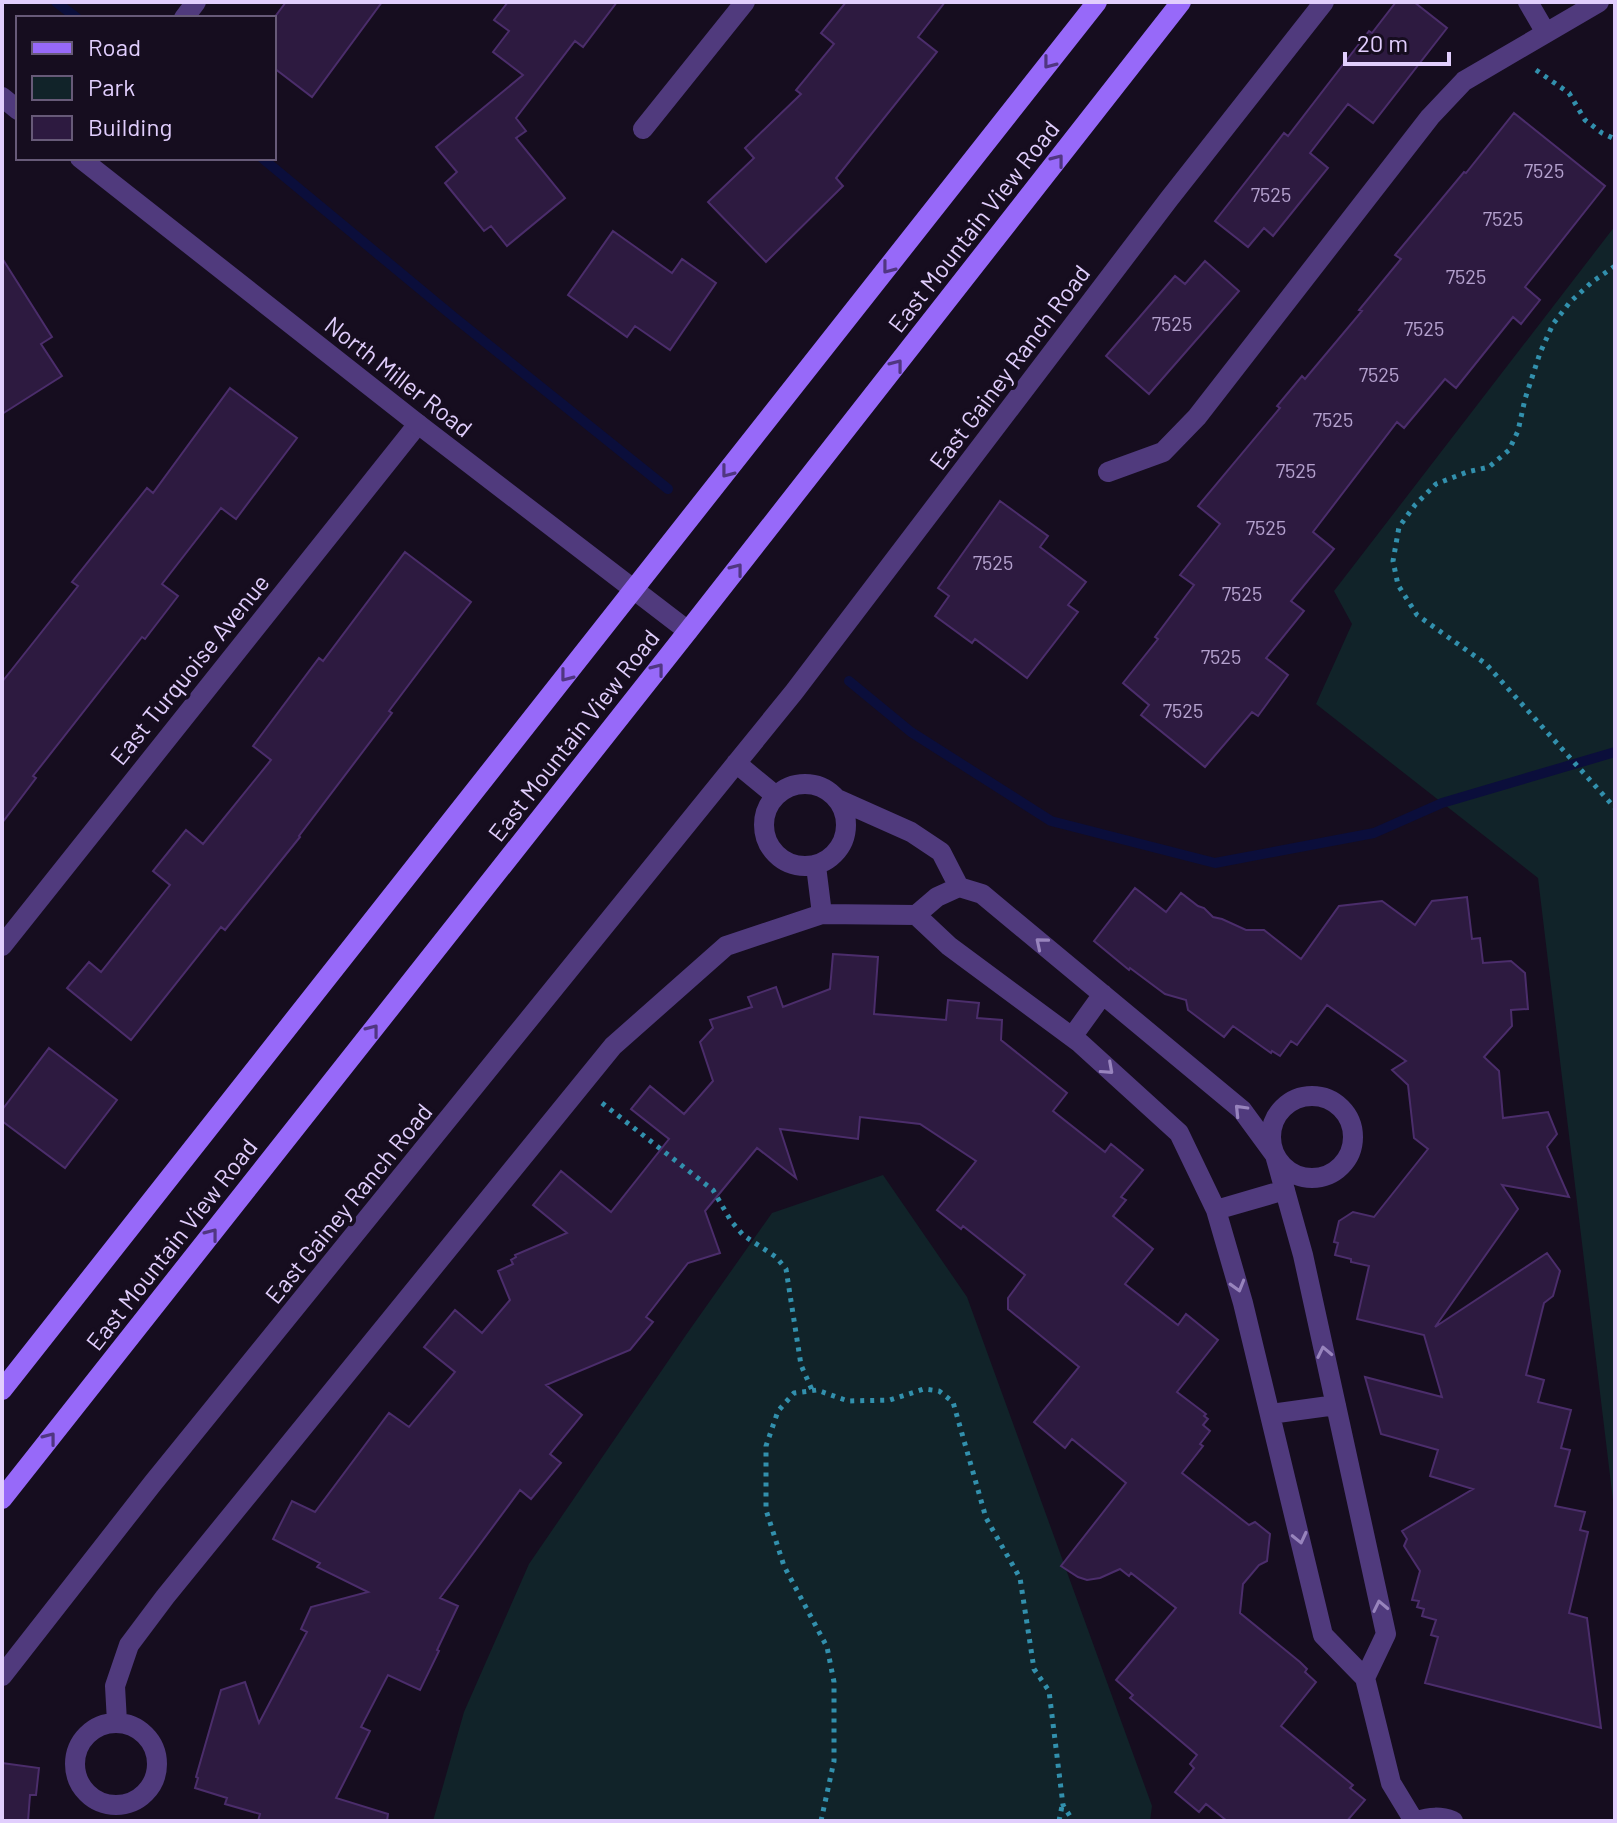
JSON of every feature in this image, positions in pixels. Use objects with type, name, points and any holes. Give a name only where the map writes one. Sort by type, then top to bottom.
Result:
[{"type":"main road","name":"East Mountain View Road","points":[[2,1390],[1097,2]]},
{"type":"main road","name":"East Mountain View Road","points":[[2,1499],[1181,2]]},
{"type":"street","points":[[643,129],[745,2]]},
{"type":"street","name":"East Gainey Ranch Road","points":[[2,1676],[153,1483],[838,636],[1123,259],[1324,2]]},
{"type":"street","points":[[1528,2],[1546,33]]},
{"type":"street","points":[[1108,472],[1163,452],[1197,417],[1430,117],[1464,81],[1592,4]]},
{"type":"street","name":"North Miller Road","points":[[83,160],[688,631]]},
{"type":"street","name":"East Turquoise Avenue","points":[[2,946],[418,424]]},
{"type":"street","points":[[736,763],[776,796]]},
{"type":"street","points":[[801,784],[827,790],[837,799],[847,824],[845,838],[828,860],[816,866],[803,867],[778,857],[764,833],[764,819],[776,796],[787,788],[801,784]]},
{"type":"street","points":[[837,799],[911,832],[941,852],[959,887]]},
{"type":"street","points":[[816,866],[822,914]]},
{"type":"street","points":[[117,1722],[115,1686],[129,1645],[613,1046],[726,946],[822,914],[916,915],[937,897],[959,887],[982,894],[1242,1110],[1275,1155],[1283,1166],[1293,1174],[1306,1178],[1320,1177],[1343,1164],[1354,1139],[1346,1113],[1337,1103],[1325,1097],[1311,1095],[1298,1098],[1277,1115],[1271,1128],[1271,1141],[1275,1155],[1285,1190],[1303,1255],[1386,1634],[1365,1678]]},
{"type":"street","points":[[916,915],[949,946],[1072,1037],[1179,1133],[1216,1210],[1243,1303],[1323,1635],[1365,1678],[1391,1783],[1415,1821],[1428,1817],[1453,1821]]},
{"type":"street","points":[[1072,1037],[1103,994]]},
{"type":"street","points":[[1216,1210],[1285,1190]]},
{"type":"street","points":[[1270,1414],[1336,1405]]},
{"type":"street","points":[[117,1722],[142,1731],[151,1741],[157,1767],[154,1780],[137,1800],[112,1805],[98,1802],[87,1794],[78,1782],[74,1768],[81,1742],[91,1731],[103,1724],[117,1722]]},
{"type":"path","points":[[1516,50],[1539,72],[1569,93],[1585,120],[1615,139]]},
{"type":"path","points":[[1615,266],[1570,302],[1553,324],[1540,353],[1518,431],[1509,450],[1489,467],[1436,484],[1399,527],[1393,561],[1398,585],[1417,615],[1486,664],[1615,808]]},
{"type":"path","points":[[581,1086],[713,1190],[743,1235],[776,1257],[786,1269],[801,1365],[812,1390]]},
{"type":"path","points":[[821,1821],[834,1761],[834,1682],[827,1647],[784,1566],[766,1510],[766,1446],[778,1411],[794,1393],[817,1390],[848,1401],[890,1400],[924,1389],[939,1391],[953,1402],[986,1518],[1020,1578],[1034,1669],[1049,1691],[1063,1805],[1059,1821]]},
{"type":"path","points":[[1063,1805],[1073,1821]]},
{"type":"green space","points":[[1615,226],[1615,1517],[1538,878],[1316,704],[1352,624],[1334,591]]},
{"type":"green space","points":[[883,1175],[967,1297],[1152,1806],[1150,1821],[433,1821],[464,1712],[529,1564],[686,1335],[772,1213]]},
{"type":"building","points":[[286,2],[382,2],[312,97],[276,70],[276,16]]},
{"type":"building","points":[[508,2],[617,2],[583,47],[575,41],[516,118],[526,131],[516,138],[565,198],[507,246],[491,226],[484,231],[445,183],[457,172],[436,147],[523,75],[493,52],[509,31],[494,20]]},
{"type":"building","points":[[846,2],[945,2],[918,37],[937,52],[836,178],[843,186],[766,262],[708,202],[754,158],[745,148],[801,94],[796,90],[834,44],[821,33]]},
{"type":"building","points":[[1396,2],[1414,2],[1447,28],[1373,123],[1348,104],[1310,153],[1328,168],[1273,236],[1264,228],[1248,247],[1215,221],[1284,133],[1288,136],[1369,31],[1372,33]]},
{"type":"building","points":[[1514,113],[1605,186],[1525,287],[1540,300],[1521,324],[1513,317],[1456,388],[1445,379],[1404,428],[1397,422],[1313,532],[1334,549],[1291,601],[1304,611],[1266,658],[1288,675],[1258,716],[1252,712],[1205,767],[1141,715],[1149,705],[1123,683],[1158,639],[1155,637],[1194,585],[1180,575],[1220,524],[1198,506],[1280,408],[1277,406],[1302,376],[1305,379],[1362,311],[1359,310],[1401,259],[1395,255]]},
{"type":"building","points":[[613,231],[672,273],[682,259],[716,283],[670,350],[635,326],[627,337],[568,295]]},
{"type":"building","points":[[2,258],[52,337],[41,344],[62,376],[2,414]]},
{"type":"building","points":[[1205,261],[1239,291],[1149,394],[1106,356],[1175,276],[1185,284]]},
{"type":"building","points":[[230,388],[297,438],[236,519],[221,508],[162,584],[178,596],[33,776],[36,778],[2,823],[2,682],[78,586],[72,582],[147,488],[153,493]]},
{"type":"building","points":[[1000,501],[1048,536],[1040,547],[1086,582],[1068,605],[1078,612],[1027,678],[975,639],[972,643],[935,616],[949,596],[938,588]]},
{"type":"building","points":[[405,552],[471,602],[300,837],[225,930],[221,927],[131,1040],[67,988],[89,962],[101,972],[170,885],[153,871],[186,830],[203,844],[271,760],[253,746],[319,658],[323,661]]},
{"type":"building","points":[[1135,888],[1166,912],[1181,893],[1213,917],[1246,930],[1264,930],[1301,959],[1339,906],[1382,901],[1415,925],[1432,901],[1467,897],[1472,939],[1480,938],[1483,963],[1511,961],[1525,973],[1528,1009],[1511,1010],[1512,1026],[1484,1057],[1499,1071],[1503,1118],[1548,1112],[1557,1134],[1547,1147],[1569,1197],[1502,1185],[1518,1209],[1435,1327],[1547,1253],[1560,1271],[1553,1296],[1544,1303],[1526,1375],[1544,1380],[1538,1402],[1571,1410],[1561,1448],[1570,1450],[1555,1506],[1585,1512],[1580,1530],[1588,1532],[1569,1613],[1587,1618],[1601,1728],[1425,1683],[1438,1637],[1431,1635],[1436,1620],[1422,1616],[1424,1609],[1417,1607],[1419,1601],[1412,1600],[1420,1571],[1404,1546],[1407,1539],[1402,1531],[1473,1489],[1430,1476],[1438,1450],[1381,1434],[1365,1377],[1442,1397],[1424,1335],[1357,1319],[1369,1266],[1335,1255],[1338,1243],[1334,1242],[1339,1221],[1353,1212],[1374,1217],[1428,1149],[1414,1138],[1408,1085],[1392,1070],[1406,1061],[1327,1005],[1297,1045],[1291,1041],[1280,1056],[1233,1026],[1224,1037],[1188,1010],[1186,1000],[1165,994],[1094,941]]},
{"type":"building","points":[[833,954],[878,957],[874,1014],[946,1020],[948,1000],[979,1003],[977,1018],[1002,1020],[1001,1040],[1067,1093],[1053,1111],[1105,1152],[1111,1144],[1143,1170],[1121,1197],[1126,1200],[1113,1216],[1153,1249],[1125,1284],[1178,1325],[1186,1314],[1218,1340],[1177,1392],[1206,1414],[1204,1416],[1208,1419],[1203,1425],[1210,1431],[1200,1444],[1203,1446],[1182,1473],[1249,1525],[1255,1522],[1270,1534],[1267,1561],[1259,1565],[1243,1584],[1240,1613],[1300,1662],[1316,1682],[1281,1726],[1353,1785],[1350,1788],[1365,1800],[1347,1821],[1227,1821],[1206,1804],[1199,1812],[1175,1792],[1194,1768],[1190,1764],[1197,1755],[1130,1698],[1133,1695],[1116,1680],[1176,1608],[1131,1573],[1129,1576],[1120,1569],[1087,1580],[1061,1566],[1126,1483],[1072,1439],[1065,1448],[1034,1422],[1079,1367],[1008,1309],[1008,1298],[1025,1275],[963,1226],[961,1229],[937,1210],[976,1161],[920,1124],[860,1117],[858,1139],[780,1129],[796,1178],[757,1148],[705,1211],[720,1253],[688,1263],[646,1317],[653,1322],[630,1350],[546,1385],[582,1415],[550,1454],[561,1463],[531,1499],[520,1490],[440,1598],[458,1606],[420,1690],[388,1675],[361,1727],[370,1731],[336,1798],[388,1814],[387,1821],[258,1821],[260,1814],[225,1804],[227,1798],[195,1788],[221,1690],[245,1682],[259,1723],[307,1632],[301,1629],[311,1607],[368,1592],[317,1567],[320,1563],[273,1539],[292,1501],[315,1512],[389,1413],[409,1427],[455,1372],[424,1347],[455,1310],[482,1333],[510,1300],[498,1271],[513,1264],[511,1260],[515,1255],[567,1233],[533,1205],[561,1171],[611,1212],[669,1139],[631,1109],[650,1086],[684,1114],[713,1081],[700,1042],[713,1028],[710,1020],[752,1007],[748,997],[776,987],[783,1007],[830,989]]},
{"type":"building","points":[[49,1048],[117,1100],[65,1168],[2,1121],[2,1110]]},
{"type":"building","points":[[2,1763],[39,1768],[36,1795],[30,1795],[28,1821],[2,1821]]},
{"type":"waterway","points":[[56,2],[74,16]]},
{"type":"waterway","points":[[264,160],[668,489]]},
{"type":"waterway","points":[[849,681],[911,732],[1051,821],[1215,863],[1374,833],[1442,803],[1615,752]]}]
